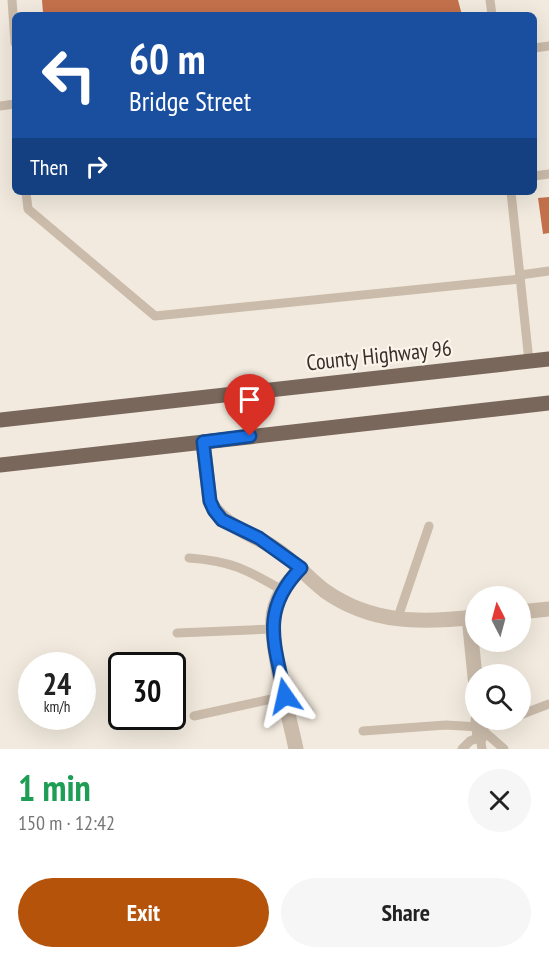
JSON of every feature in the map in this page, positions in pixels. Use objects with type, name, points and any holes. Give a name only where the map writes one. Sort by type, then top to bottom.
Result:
[{"type":"main road","name":"County Highway 96","points":[[0,420],[549,359]]},
{"type":"main road","points":[[0,465],[549,403]]},
{"type":"street","points":[[203,442],[210,501],[222,520],[259,538],[301,568],[324,590],[363,611],[397,620],[431,621],[465,618]]},
{"type":"street","points":[[296,749],[272,629],[273,613],[282,590],[301,568]]},
{"type":"street","points":[[531,611],[549,609]]},
{"type":"lane","points":[[26,195],[28,208],[155,316],[520,277],[549,271]]},
{"type":"lane","points":[[511,195],[529,361]]},
{"type":"lane","points":[[397,620],[429,526]]},
{"type":"lane","points":[[189,558],[222,561],[252,573],[282,590]]},
{"type":"lane","points":[[177,633],[272,629]]},
{"type":"lane","points":[[194,716],[285,696]]},
{"type":"lane","points":[[531,711],[549,704]]},
{"type":"lane","points":[[363,731],[446,725],[480,733],[504,749]]},
{"type":"lane","points":[[462,749],[480,733]]},
{"type":"building","points":[[42,0],[458,0],[461,12],[43,12]]},
{"type":"building","points":[[549,197],[549,233],[543,234],[538,198]]},
{"type":"route","points":[[250,436],[203,442],[206,474],[210,501],[222,520],[259,538],[301,568],[286,583],[273,613],[272,630],[285,696]]}]
